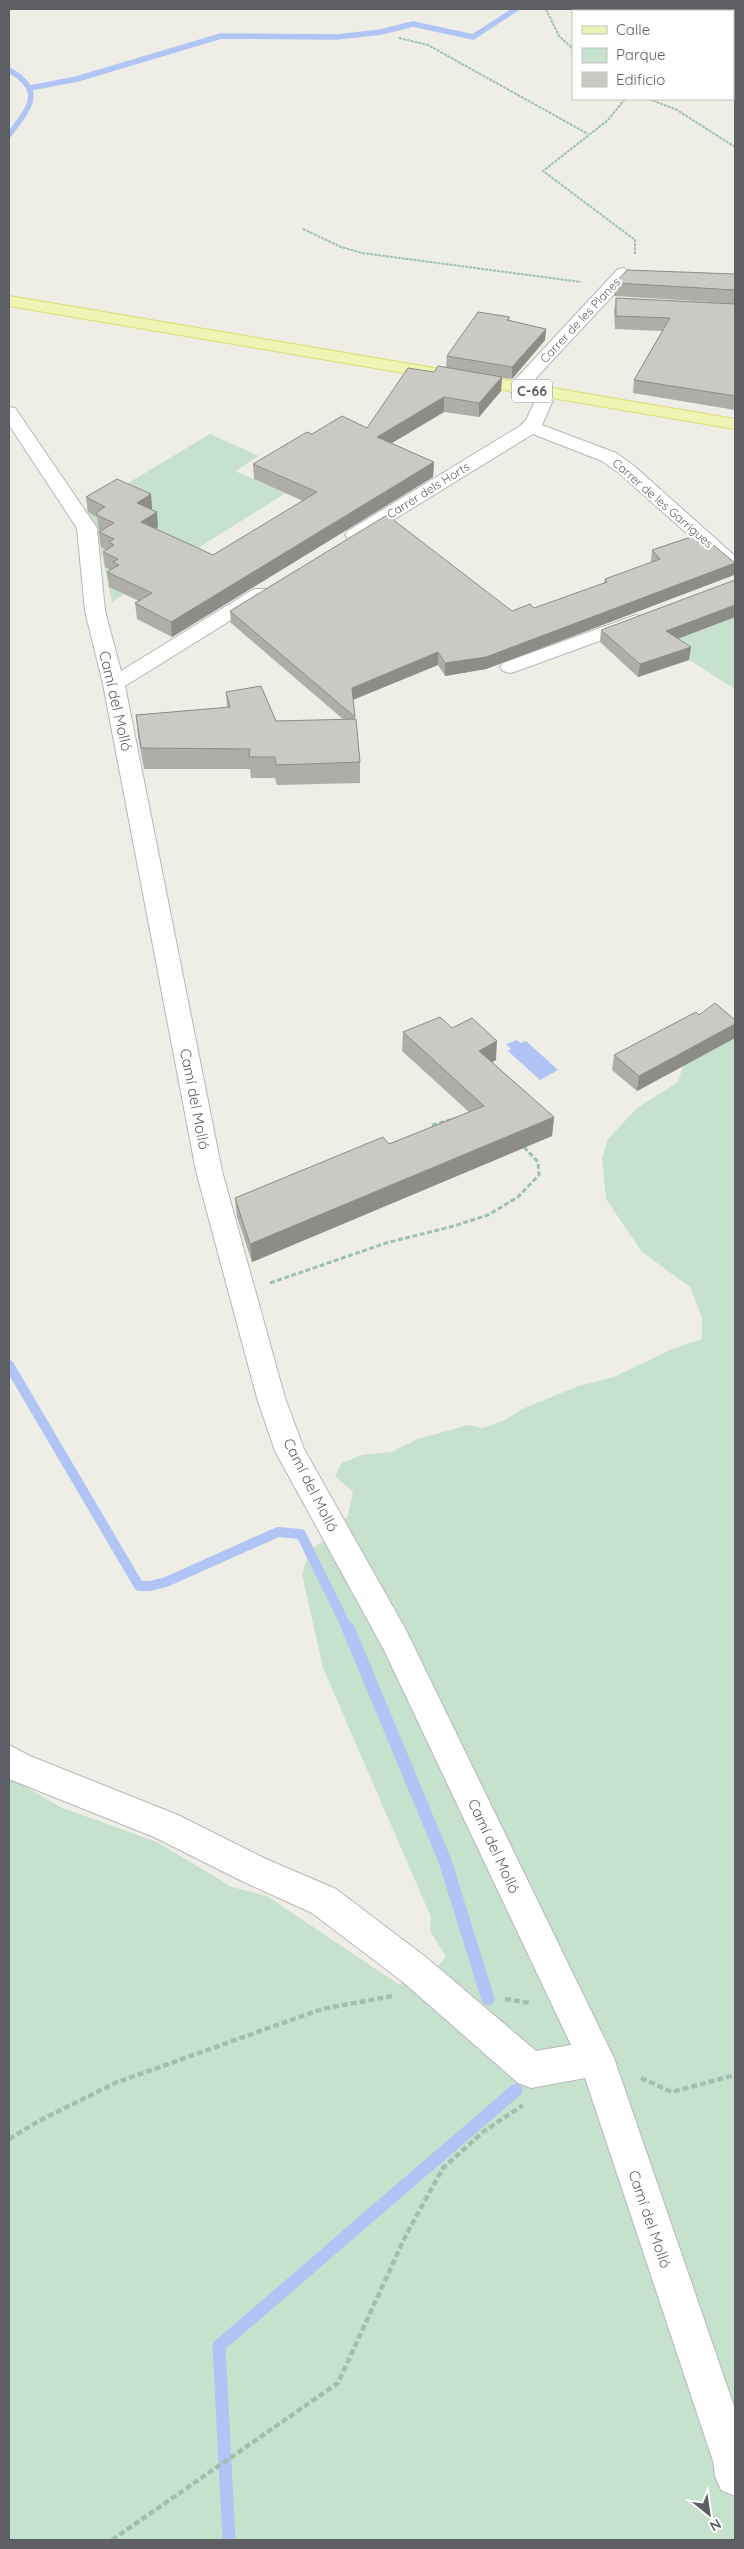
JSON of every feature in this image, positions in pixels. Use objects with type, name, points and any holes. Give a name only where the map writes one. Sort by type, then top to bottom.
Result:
[{"type":"main road","name":"C-66","points":[[9,301],[547,394],[735,424]]},
{"type":"street","name":"Carrer de les Planes","points":[[517,388],[624,273]]},
{"type":"street","points":[[596,304],[616,305]]},
{"type":"street","name":"Carrer dels Horts","points":[[341,544],[534,423],[547,394]]},
{"type":"street","name":"Camí del Molló","points":[[9,412],[87,528],[95,611],[114,684],[209,1171],[271,1398],[290,1451],[395,1640],[596,2058],[734,2468]]},
{"type":"street","name":"Carrer de les Garrigues","points":[[529,426],[609,456],[626,469],[734,578]]},
{"type":"street","points":[[114,684],[274,585]]},
{"type":"street","points":[[510,667],[651,614]]},
{"type":"street","points":[[9,1760],[18,1767],[166,1826],[324,1901],[415,1970],[531,2070],[596,2058]]},
{"type":"path","points":[[546,9],[559,36],[572,48]]},
{"type":"path","points":[[399,38],[428,45],[588,134]]},
{"type":"path","points":[[624,100],[606,122],[559,155],[543,171],[635,240],[635,260],[624,273]]},
{"type":"path","points":[[652,100],[677,110],[735,147]]},
{"type":"path","points":[[303,229],[340,247],[362,253],[612,287]]},
{"type":"path","points":[[432,1125],[466,1116]]},
{"type":"path","points":[[241,1293],[362,1251],[458,1225],[489,1213],[518,1197],[539,1175],[538,1162],[532,1152],[516,1141]]},
{"type":"path","points":[[9,2138],[116,2083],[322,2009],[398,1994]]},
{"type":"path","points":[[496,1997],[571,2008]]},
{"type":"path","points":[[596,2058],[672,2092],[735,2075]]},
{"type":"path","points":[[112,2540],[338,2383],[406,2234],[442,2168],[483,2132],[531,2100]]},
{"type":"green space","points":[[210,434],[259,456],[235,471],[286,493],[112,602],[97,533],[85,509]]},
{"type":"green space","points":[[735,602],[735,689],[664,644]]},
{"type":"green space","points":[[735,1038],[735,2540],[9,2540],[9,1777],[60,1807],[157,1842],[232,1887],[267,1896],[398,1984],[426,1979],[446,1957],[430,1931],[431,1917],[323,1668],[302,1574],[310,1550],[335,1533],[348,1515],[353,1492],[335,1476],[342,1463],[362,1455],[391,1452],[418,1439],[468,1425],[483,1428],[505,1420],[522,1409],[581,1385],[614,1377],[672,1349],[702,1339],[702,1317],[690,1287],[642,1252],[606,1199],[602,1158],[608,1139],[637,1108],[678,1082],[683,1066]]},
{"type":"water","points":[[517,1040],[521,1043],[526,1041],[558,1070],[540,1080],[508,1051],[511,1049],[506,1044]]},
{"type":"building","points":[[627,270],[735,274],[735,290],[615,283]]},
{"type":"building","points":[[616,298],[735,304],[735,396],[634,380],[670,318],[616,316]]},
{"type":"building","points":[[478,312],[510,317],[507,320],[546,329],[512,367],[447,356]]},
{"type":"building","points":[[438,366],[502,377],[479,403],[444,397],[377,437],[434,462],[171,622],[135,603],[152,593],[107,572],[119,565],[113,562],[118,559],[103,552],[114,545],[109,542],[114,539],[99,532],[114,523],[97,515],[97,512],[105,507],[86,497],[117,479],[151,494],[137,503],[157,512],[141,522],[213,555],[317,492],[253,464],[307,432],[312,434],[342,416],[367,428],[408,368],[434,372]]},
{"type":"building","points":[[387,515],[512,611],[530,604],[534,608],[607,582],[605,579],[660,559],[652,550],[700,534],[735,563],[486,657],[445,663],[438,652],[352,688],[355,717],[230,611]]},
{"type":"building","points":[[735,580],[735,605],[666,631],[691,647],[640,664],[601,630]]},
{"type":"building","points":[[261,686],[276,721],[356,719],[360,762],[276,765],[275,757],[249,757],[250,749],[141,748],[136,715],[230,707],[226,692]]},
{"type":"building","points":[[715,1003],[735,1020],[735,1024],[639,1076],[614,1055],[696,1012],[699,1015]]},
{"type":"building","points":[[440,1017],[452,1028],[472,1018],[497,1041],[479,1051],[554,1117],[250,1244],[235,1198],[383,1137],[389,1144],[484,1106],[403,1032]]},
{"type":"waterway","points":[[30,88],[77,79],[221,36],[337,37],[381,32],[413,24],[473,37],[516,9]]},
{"type":"waterway","points":[[9,70],[27,85],[31,93],[28,108],[9,135]]},
{"type":"waterway","points":[[9,1365],[139,1586],[150,1586],[166,1582],[278,1532],[301,1534],[348,1630]]},
{"type":"waterway","points":[[348,1628],[445,1861],[488,1999]]},
{"type":"waterway","points":[[229,2540],[219,2346],[516,2090]]}]
